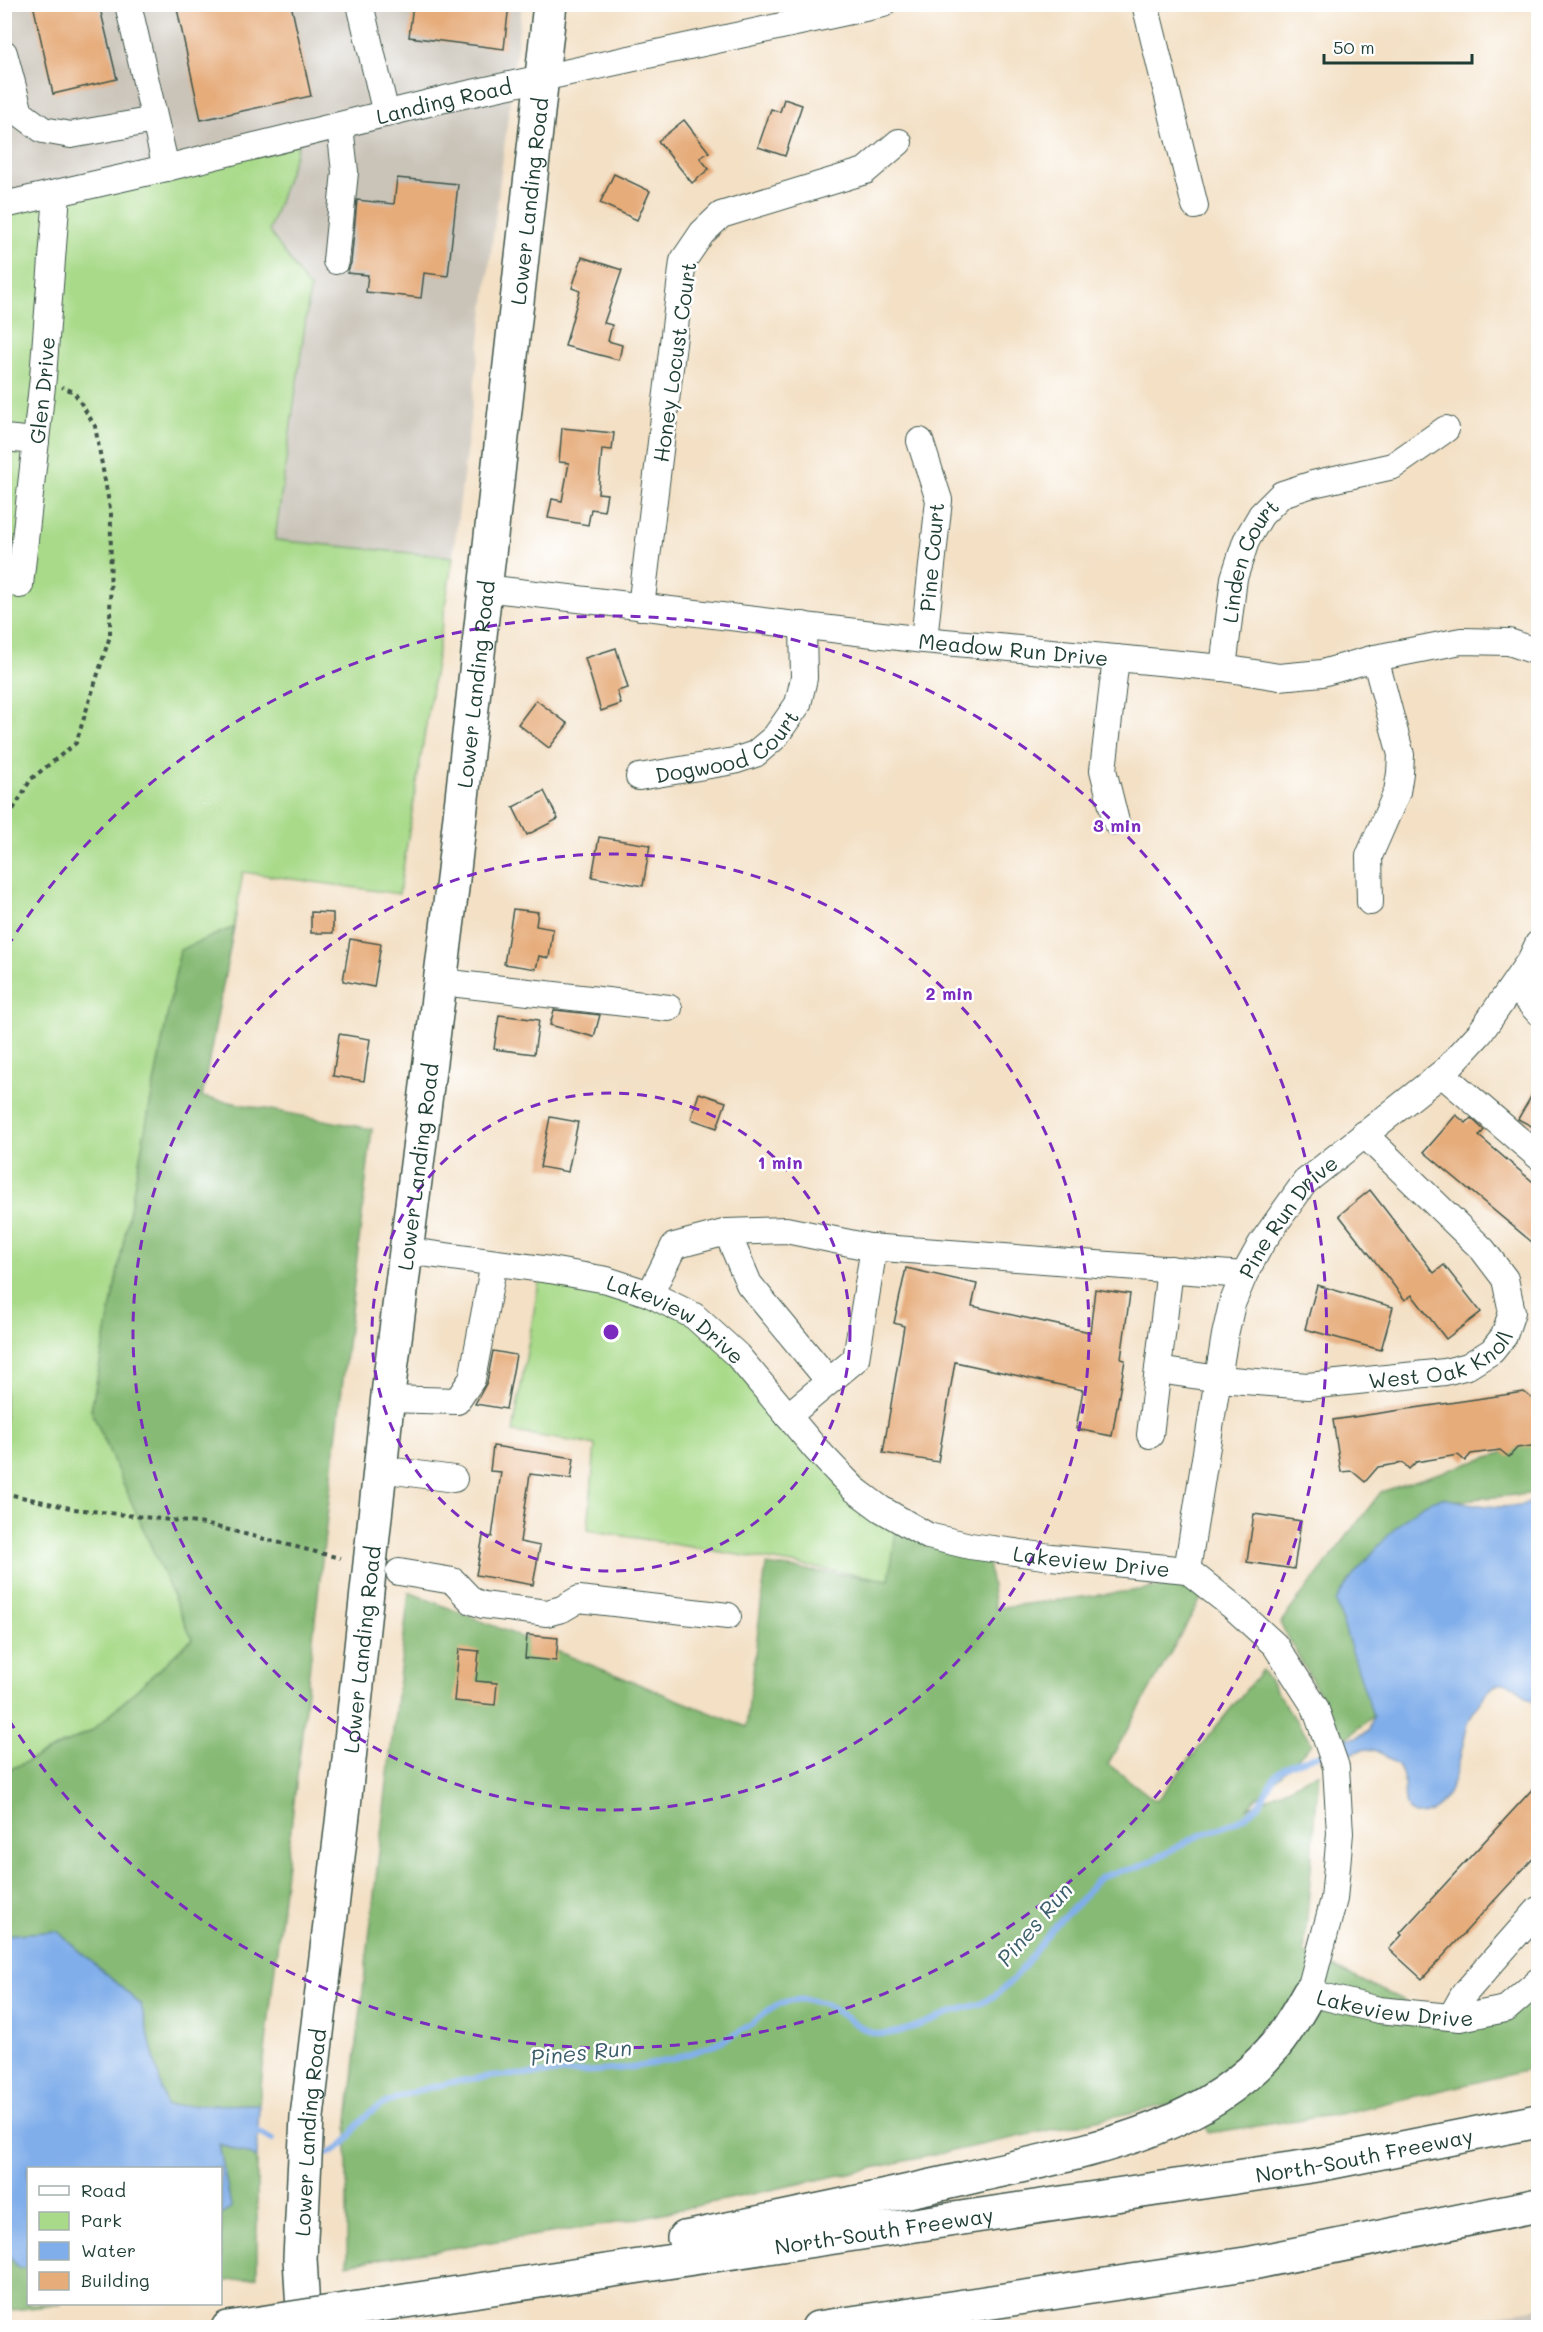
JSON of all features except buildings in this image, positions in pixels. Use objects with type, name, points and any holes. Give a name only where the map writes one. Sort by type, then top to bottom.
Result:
[{"type":"main road","name":"Lower Landing Road","points":[[292,2324],[300,2258],[307,2118],[387,1399],[441,982],[550,4]]},
{"type":"main road","points":[[537,2280],[680,2238],[916,2190],[1096,2148],[1150,2131],[1207,2101],[1260,2061],[1287,2029],[1309,1993]]},
{"type":"main road","name":"North-South Freeway","points":[[228,2328],[292,2324],[338,2311],[537,2280],[1317,2165],[1539,2121]]},
{"type":"main road","points":[[818,2328],[1252,2263],[1539,2205]]},
{"type":"street","points":[[128,4],[166,168]]},
{"type":"street","points":[[360,4],[386,114]]},
{"type":"street","name":"Landing Road","points":[[4,205],[386,114],[883,4]]},
{"type":"street","points":[[1145,4],[1195,206]]},
{"type":"street","points":[[4,53],[20,113],[43,130],[71,135],[154,120]]},
{"type":"street","points":[[336,261],[345,172],[340,126]]},
{"type":"street","name":"Honey Locust Court","points":[[641,607],[683,261],[702,233],[721,215],[865,171],[899,142]]},
{"type":"street","name":"Glen Drive","points":[[20,585],[43,377],[57,194]]},
{"type":"street","name":"Linden Court","points":[[1223,668],[1234,578],[1246,541],[1261,514],[1282,495],[1313,484],[1393,466],[1446,429]]},
{"type":"street","points":[[4,438],[36,441]]},
{"type":"street","name":"Pine Court","points":[[920,441],[939,500],[924,640]]},
{"type":"street","name":"Meadow Run Drive","points":[[485,588],[924,640],[1223,668],[1280,677],[1322,673],[1376,658],[1461,641],[1509,642],[1539,652]]},
{"type":"street","name":"Dogwood Court","points":[[639,777],[734,761],[755,754],[775,737],[798,704],[804,678],[803,626]]},
{"type":"street","points":[[1116,658],[1103,770],[1116,822]]},
{"type":"street","points":[[1371,902],[1369,856],[1397,792],[1401,773],[1401,755],[1376,658]]},
{"type":"street","name":"Pine Run Drive","points":[[1187,1570],[1232,1304],[1244,1275],[1261,1244],[1305,1182],[1442,1074],[1480,1033],[1514,985],[1539,944]]},
{"type":"street","points":[[441,982],[669,1008]]},
{"type":"street","points":[[1514,985],[1539,1012]]},
{"type":"street","points":[[1442,1074],[1539,1156]]},
{"type":"street","name":"West Oak Knoll","points":[[1158,1370],[1219,1379],[1308,1386],[1445,1372],[1468,1366],[1491,1351],[1504,1336],[1512,1312],[1505,1279],[1483,1250],[1364,1134]]},
{"type":"street","points":[[650,1294],[674,1246],[727,1232],[786,1230],[874,1247],[1244,1275]]},
{"type":"street","points":[[727,1232],[748,1284],[830,1381]]},
{"type":"street","points":[[788,1416],[856,1359],[874,1247]]},
{"type":"street","name":"Lakeview Drive","points":[[407,1251],[608,1280],[650,1294],[694,1316],[737,1356],[815,1448],[854,1489],[881,1509],[928,1536],[1004,1551],[1187,1570],[1231,1605],[1275,1645],[1315,1707],[1336,1767],[1340,1833],[1334,1899],[1309,1993],[1379,2010],[1460,2018],[1506,2009],[1539,1981]]},
{"type":"street","points":[[387,1399],[457,1401],[472,1379],[494,1263]]},
{"type":"street","points":[[1150,1435],[1170,1269]]},
{"type":"street","points":[[380,1468],[454,1479]]},
{"type":"street","points":[[370,1566],[453,1581],[472,1601],[483,1605],[547,1613],[562,1609],[579,1599],[728,1616]]},
{"type":"street","points":[[1451,2017],[1464,1994],[1539,1910]]},
{"type":"path","points":[[4,825],[31,779],[76,743],[110,636],[111,514],[95,426],[74,392],[43,377]]},
{"type":"path","points":[[4,1493],[74,1509],[205,1524],[370,1566]]},
{"type":"shaded area","points":[[4,5],[522,5],[453,557],[275,540],[310,289],[269,231],[298,144],[5,210]]},
{"type":"shaded area","points":[[1538,2308],[1538,2327],[1429,2327]]},
{"type":"green space","points":[[299,143],[269,231],[310,289],[275,540],[453,557],[399,894],[243,872],[234,927],[180,950],[91,1410],[192,1639],[93,1730],[5,1772],[5,210]]},
{"type":"green space","points":[[234,927],[202,1097],[372,1129],[259,2104],[166,2106],[141,2005],[57,1931],[5,1935],[5,1772],[93,1730],[192,1639],[91,1410],[180,950]]},
{"type":"green space","points":[[550,1270],[694,1316],[899,1519],[889,1580],[588,1530],[595,1445],[513,1432],[539,1282]]},
{"type":"green space","points":[[1538,1441],[1538,1493],[1427,1503],[1338,1598],[1373,1716],[1345,1739],[1280,1623],[1381,1492]]},
{"type":"green space","points":[[898,1516],[987,1554],[995,1608],[1211,1581],[1108,1764],[1156,1801],[1262,1670],[1312,1744],[1246,1809],[1319,1772],[1304,1953],[1438,2017],[1538,1998],[1538,2068],[1339,2114],[1208,2133],[1195,2099],[616,2223],[347,2264],[347,2129],[409,1592],[746,1727],[766,1565],[889,1580]]},
{"type":"green space","points":[[219,2144],[257,2158],[257,2277],[222,2282],[222,2215],[231,2207]]},
{"type":"green space","points":[[4,2251],[19,2268],[27,2267],[27,2305],[54,2305],[5,2311]]},
{"type":"water","points":[[1443,1498],[1502,1507],[1538,1500],[1538,1704],[1509,1684],[1501,1683],[1491,1689],[1470,1718],[1448,1793],[1440,1805],[1429,1813],[1415,1815],[1405,1803],[1404,1782],[1399,1768],[1378,1751],[1368,1749],[1351,1754],[1345,1739],[1358,1737],[1369,1730],[1373,1716],[1336,1602],[1359,1568],[1405,1519],[1423,1505]]},
{"type":"water","points":[[57,1931],[141,2005],[166,2106],[259,2104],[257,2158],[219,2144],[231,2207],[222,2215],[222,2167],[27,2167],[27,2267],[19,2268],[4,2251],[5,1935]]},
{"type":"waterway","name":"Pines Run","points":[[327,2153],[347,2141],[367,2115],[409,2093],[466,2080],[497,2076],[621,2069],[652,2064],[723,2041],[738,2033],[773,2007],[794,2000],[817,2001],[861,2027],[883,2034],[910,2028],[979,2004],[993,1997],[1011,1981],[1053,1929],[1100,1878],[1138,1867],[1194,1838],[1241,1819],[1253,1811],[1273,1779],[1287,1766],[1325,1754]]},
{"type":"waterway","name":"Pines Run","points":[[252,2128],[272,2140]]}]
